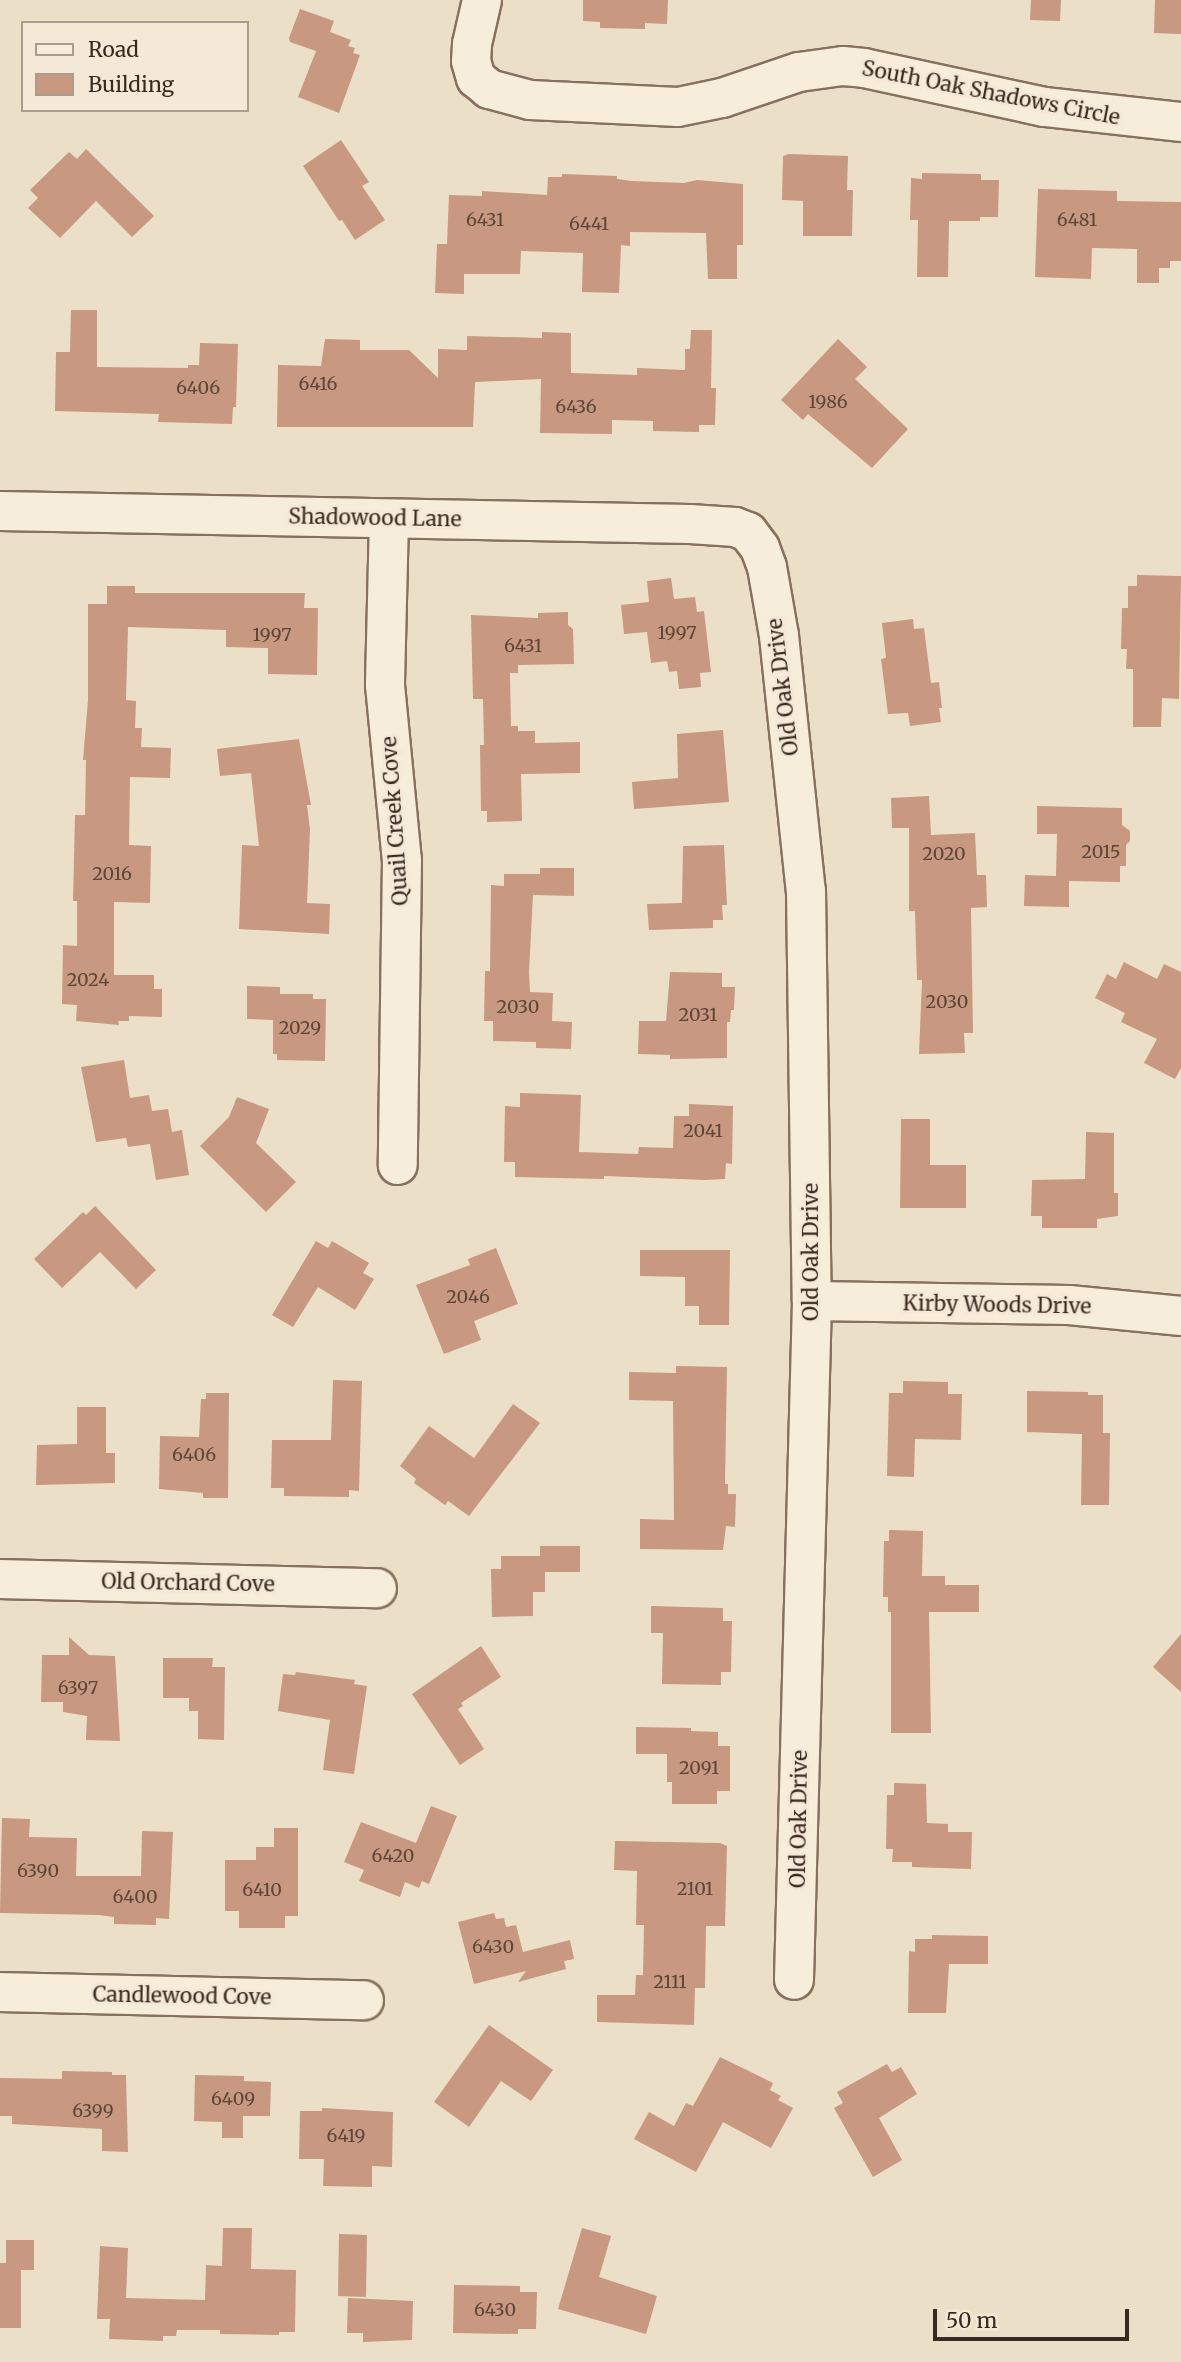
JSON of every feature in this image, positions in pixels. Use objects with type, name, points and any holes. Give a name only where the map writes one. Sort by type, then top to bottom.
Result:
[{"type":"street","name":"South Oak Shadows Circle","points":[[482,0],[472,44],[471,61],[477,78],[489,89],[530,100],[678,107],[722,98],[799,72],[843,66],[1045,107],[1181,122]]},
{"type":"street","name":"Shadowood Lane","points":[[0,511],[677,523],[720,525],[748,532]]},
{"type":"street","name":"Quail Creek Cove","points":[[389,519],[385,685],[402,871],[398,1166]]},
{"type":"street","name":"Old Oak Drive","points":[[748,532],[760,548],[767,567],[779,636],[806,891],[812,1301],[794,1980]]},
{"type":"street","name":"Kirby Woods Drive","points":[[812,1301],[1069,1305],[1181,1316]]},
{"type":"street","name":"Old Orchard Cove","points":[[0,1579],[377,1588]]},
{"type":"street","name":"Candlewood Cove","points":[[0,1992],[364,2000]]},
{"type":"building","points":[[583,0],[668,0],[667,24],[645,23],[645,29],[600,28],[600,22],[583,21]]},
{"type":"building","points":[[1031,0],[1061,0],[1060,21],[1030,20]]},
{"type":"building","points":[[1155,0],[1181,0],[1181,34],[1154,33]]},
{"type":"building","points":[[300,9],[334,21],[330,32],[351,40],[348,46],[355,48],[353,53],[360,55],[339,113],[298,97],[316,51],[290,42],[289,38]]},
{"type":"building","points":[[341,140],[369,182],[362,186],[385,220],[355,240],[342,220],[339,221],[303,166]]},
{"type":"building","points":[[86,149],[154,216],[132,237],[96,201],[60,238],[28,208],[38,198],[30,190],[69,152],[77,159]]},
{"type":"building","points":[[783,156],[848,156],[847,190],[853,190],[852,236],[803,236],[803,201],[782,200]]},
{"type":"building","points":[[922,173],[981,174],[981,180],[999,180],[998,217],[980,217],[980,221],[949,221],[948,277],[917,277],[918,220],[910,220],[911,178],[922,179]]},
{"type":"building","points":[[562,174],[617,176],[617,179],[632,181],[684,183],[697,180],[743,184],[743,245],[737,245],[737,279],[708,279],[706,233],[630,232],[630,246],[621,245],[619,293],[582,292],[583,253],[521,251],[520,274],[464,274],[464,294],[435,293],[437,244],[447,244],[449,195],[482,196],[482,191],[547,195],[548,177],[562,177]]},
{"type":"building","points":[[1038,189],[1117,191],[1117,201],[1181,202],[1181,261],[1170,261],[1170,268],[1159,268],[1159,283],[1137,283],[1137,249],[1092,248],[1091,279],[1035,277]]},
{"type":"building","points":[[71,310],[97,310],[97,367],[188,368],[188,365],[199,365],[200,343],[238,344],[236,407],[233,407],[232,424],[158,422],[159,414],[55,411],[56,352],[70,352]]},
{"type":"building","points":[[691,330],[712,330],[711,388],[716,388],[715,425],[699,425],[699,432],[653,431],[653,421],[612,420],[612,434],[540,433],[541,379],[475,382],[473,427],[277,427],[278,365],[321,366],[325,339],[360,340],[360,350],[409,350],[438,378],[438,349],[467,350],[467,336],[542,338],[542,332],[571,333],[571,373],[637,375],[637,368],[685,370],[685,349],[690,349]]},
{"type":"building","points":[[838,339],[867,367],[855,379],[908,429],[872,468],[808,414],[803,420],[781,400]]},
{"type":"building","points":[[1137,575],[1181,576],[1179,699],[1162,698],[1161,727],[1133,727],[1133,669],[1126,669],[1127,649],[1121,649],[1122,608],[1128,608],[1128,586],[1137,586]]},
{"type":"building","points":[[671,578],[674,599],[695,597],[697,612],[704,611],[711,672],[700,673],[701,687],[679,689],[677,671],[669,672],[667,661],[651,663],[647,632],[624,634],[621,605],[649,602],[647,581]]},
{"type":"building","points":[[107,586],[135,586],[135,593],[305,593],[304,608],[318,608],[317,675],[268,674],[268,648],[226,647],[226,630],[128,627],[126,700],[136,701],[135,728],[142,728],[141,747],[171,748],[170,778],[130,777],[129,845],[151,846],[150,903],[114,902],[114,975],[154,975],[154,989],[162,989],[162,1017],[129,1016],[129,1021],[118,1021],[119,1025],[76,1021],[77,1005],[62,1004],[63,945],[77,946],[77,901],[73,901],[75,815],[85,815],[86,760],[83,760],[88,700],[88,604],[107,604]]},
{"type":"building","points":[[568,612],[568,625],[573,629],[574,664],[518,665],[518,673],[510,673],[511,726],[518,726],[518,731],[535,731],[535,743],[580,742],[580,773],[521,774],[522,821],[487,822],[487,811],[481,811],[480,745],[484,745],[483,699],[473,699],[471,615],[538,618],[538,613]]},
{"type":"building","points":[[913,619],[914,629],[924,628],[931,683],[939,682],[942,708],[939,708],[941,722],[910,726],[908,713],[888,714],[881,659],[886,658],[882,623]]},
{"type":"building","points":[[723,730],[729,802],[634,809],[632,782],[678,778],[677,734]]},
{"type":"building","points":[[299,739],[311,805],[307,805],[310,829],[307,903],[330,904],[329,934],[239,929],[242,845],[259,846],[251,773],[220,776],[217,749]]},
{"type":"building","points":[[929,796],[931,835],[975,833],[977,875],[986,875],[987,907],[971,908],[973,1033],[964,1033],[965,1053],[919,1054],[922,980],[917,980],[915,911],[909,911],[909,828],[892,828],[891,798]]},
{"type":"building","points":[[1037,806],[1122,808],[1122,825],[1130,831],[1130,841],[1126,845],[1126,866],[1120,866],[1120,882],[1069,881],[1069,907],[1024,906],[1025,875],[1056,876],[1057,834],[1037,834]]},
{"type":"building","points":[[724,845],[727,905],[722,905],[723,920],[713,920],[713,928],[649,930],[647,904],[682,903],[683,846]]},
{"type":"building","points":[[540,868],[574,868],[574,896],[533,895],[529,972],[530,992],[553,993],[552,1021],[572,1022],[571,1049],[536,1048],[536,1042],[493,1041],[493,1021],[484,1021],[485,971],[490,971],[491,885],[504,886],[504,874],[540,874]]},
{"type":"building","points":[[1124,962],[1157,979],[1164,964],[1181,972],[1181,1068],[1175,1079],[1144,1063],[1157,1039],[1121,1022],[1125,1013],[1095,998],[1107,974],[1116,979]]},
{"type":"building","points":[[670,972],[722,973],[722,987],[735,987],[734,1010],[731,1010],[730,1022],[727,1022],[727,1058],[670,1059],[670,1055],[638,1054],[639,1021],[666,1021]]},
{"type":"building","points":[[247,986],[280,987],[280,994],[313,994],[313,999],[326,999],[325,1061],[277,1060],[277,1054],[273,1054],[273,1020],[247,1019]]},
{"type":"building","points":[[124,1060],[130,1098],[149,1095],[152,1111],[168,1109],[172,1132],[182,1130],[189,1175],[156,1180],[150,1144],[128,1147],[126,1138],[96,1142],[81,1067]]},
{"type":"building","points":[[520,1093],[581,1095],[579,1152],[638,1154],[639,1147],[673,1148],[674,1116],[689,1116],[689,1104],[733,1106],[732,1164],[726,1163],[725,1179],[515,1177],[515,1162],[504,1162],[505,1106],[520,1107]]},
{"type":"building","points":[[237,1097],[269,1109],[256,1143],[296,1182],[266,1212],[200,1146],[229,1117]]},
{"type":"building","points":[[901,1119],[930,1119],[930,1165],[966,1165],[966,1208],[900,1208]]},
{"type":"building","points":[[1086,1132],[1114,1133],[1114,1193],[1118,1193],[1118,1216],[1097,1219],[1097,1228],[1042,1228],[1042,1216],[1031,1216],[1032,1180],[1085,1179]]},
{"type":"building","points":[[95,1206],[156,1270],[136,1289],[100,1252],[62,1288],[34,1259],[83,1212],[86,1215]]},
{"type":"building","points":[[316,1241],[328,1248],[332,1241],[369,1263],[363,1273],[374,1279],[355,1310],[318,1287],[293,1327],[272,1315]]},
{"type":"building","points":[[496,1248],[518,1304],[474,1321],[481,1340],[444,1354],[416,1285],[470,1265],[468,1259]]},
{"type":"building","points":[[640,1250],[730,1250],[729,1325],[699,1325],[699,1306],[685,1306],[685,1277],[640,1276]]},
{"type":"building","points":[[676,1366],[727,1367],[725,1484],[728,1484],[728,1494],[736,1494],[735,1527],[726,1526],[723,1550],[640,1549],[640,1519],[674,1520],[673,1401],[629,1400],[629,1372],[676,1373]]},
{"type":"building","points":[[333,1380],[362,1381],[359,1491],[349,1490],[349,1497],[284,1496],[284,1488],[271,1488],[272,1440],[331,1440]]},
{"type":"building","points":[[903,1381],[948,1382],[948,1394],[962,1394],[961,1440],[915,1439],[914,1477],[887,1476],[889,1393],[903,1393]]},
{"type":"building","points":[[1027,1391],[1088,1392],[1088,1395],[1103,1395],[1103,1433],[1110,1433],[1109,1505],[1081,1505],[1082,1434],[1027,1432]]},
{"type":"building","points":[[206,1393],[229,1393],[228,1498],[203,1498],[203,1493],[159,1489],[160,1436],[199,1437],[201,1399],[206,1399]]},
{"type":"building","points":[[513,1404],[540,1423],[469,1516],[448,1501],[445,1505],[414,1483],[416,1479],[400,1466],[429,1426],[474,1458]]},
{"type":"building","points":[[77,1407],[106,1407],[106,1453],[115,1453],[115,1483],[36,1485],[37,1445],[77,1444]]},
{"type":"building","points":[[889,1530],[923,1531],[922,1576],[945,1576],[945,1585],[979,1585],[979,1612],[929,1612],[931,1733],[891,1733],[891,1612],[888,1612],[888,1597],[883,1597],[884,1541],[889,1541]]},
{"type":"building","points":[[540,1546],[580,1546],[580,1572],[545,1572],[545,1592],[533,1592],[533,1616],[492,1617],[491,1569],[501,1569],[501,1556],[540,1556]]},
{"type":"building","points":[[651,1606],[723,1608],[723,1621],[732,1621],[731,1672],[721,1672],[721,1685],[662,1684],[663,1633],[651,1633]]},
{"type":"building","points":[[1181,1634],[1181,1692],[1153,1667]]},
{"type":"building","points":[[69,1637],[89,1655],[115,1656],[120,1741],[86,1740],[87,1716],[63,1712],[63,1702],[41,1702],[42,1655],[69,1655]]},
{"type":"building","points":[[481,1646],[501,1677],[461,1703],[463,1706],[458,1709],[484,1749],[460,1765],[412,1694]]},
{"type":"building","points":[[163,1658],[213,1658],[212,1667],[225,1667],[224,1740],[198,1739],[198,1711],[189,1711],[189,1698],[163,1698]]},
{"type":"building","points":[[296,1672],[355,1680],[354,1684],[367,1686],[354,1774],[323,1770],[330,1720],[278,1711],[283,1674],[295,1675]]},
{"type":"building","points":[[636,1727],[691,1728],[691,1731],[718,1732],[718,1746],[730,1746],[730,1791],[717,1791],[717,1804],[672,1804],[672,1782],[667,1782],[667,1754],[636,1754]]},
{"type":"building","points":[[894,1783],[926,1784],[927,1823],[948,1824],[948,1832],[972,1832],[971,1869],[912,1867],[912,1862],[892,1862],[893,1849],[886,1849],[887,1795],[894,1795]]},
{"type":"building","points":[[431,1806],[457,1816],[429,1884],[422,1881],[419,1888],[405,1882],[400,1897],[359,1881],[364,1870],[344,1862],[361,1822],[416,1843]]},
{"type":"building","points":[[2,1818],[30,1819],[29,1837],[77,1838],[76,1876],[141,1876],[142,1831],[173,1832],[169,1919],[156,1918],[156,1925],[114,1924],[114,1917],[99,1915],[0,1913]]},
{"type":"building","points":[[274,1828],[298,1828],[298,1916],[285,1916],[285,1928],[239,1928],[239,1911],[225,1911],[225,1860],[256,1860],[256,1847],[274,1847]]},
{"type":"building","points":[[615,1841],[720,1843],[727,1846],[725,1926],[706,1926],[705,1988],[695,1988],[694,2025],[597,2022],[597,1995],[635,1995],[636,1975],[643,1975],[644,1925],[636,1925],[637,1871],[614,1870]]},
{"type":"building","points":[[494,1913],[496,1919],[504,1918],[506,1927],[516,1925],[523,1952],[570,1940],[574,1959],[564,1961],[566,1969],[518,1982],[526,1971],[474,1984],[458,1922]]},
{"type":"building","points":[[932,1935],[988,1936],[988,1964],[949,1964],[946,2013],[908,2013],[909,1951],[915,1952],[915,1939],[932,1939]]},
{"type":"building","points":[[489,2025],[553,2070],[531,2101],[501,2081],[469,2127],[434,2102]]},
{"type":"building","points":[[720,2057],[773,2083],[770,2090],[781,2096],[778,2100],[793,2108],[771,2148],[723,2122],[696,2172],[634,2139],[649,2112],[674,2126],[686,2103],[693,2106]]},
{"type":"building","points":[[887,2064],[892,2072],[901,2067],[917,2094],[879,2118],[902,2160],[873,2177],[834,2108],[843,2103],[837,2092]]},
{"type":"building","points":[[62,2071],[112,2072],[112,2075],[126,2075],[128,2152],[102,2151],[102,2129],[12,2124],[12,2116],[0,2116],[0,2078],[62,2079]]},
{"type":"building","points":[[195,2075],[244,2076],[244,2081],[271,2082],[270,2116],[243,2116],[243,2138],[222,2138],[222,2122],[194,2121]]},
{"type":"building","points":[[322,2108],[393,2112],[392,2167],[372,2166],[372,2187],[323,2186],[324,2159],[299,2159],[300,2111],[322,2111]]},
{"type":"building","points":[[223,2228],[252,2228],[251,2269],[296,2270],[295,2332],[279,2332],[279,2335],[220,2334],[220,2330],[177,2330],[176,2336],[163,2336],[163,2341],[109,2339],[110,2319],[97,2319],[100,2246],[128,2248],[126,2298],[205,2300],[206,2265],[222,2266]]},
{"type":"building","points":[[582,2228],[611,2236],[599,2277],[657,2296],[646,2334],[558,2309]]},
{"type":"building","points":[[339,2234],[367,2235],[366,2297],[338,2296]]},
{"type":"building","points":[[6,2240],[34,2240],[34,2270],[21,2270],[21,2328],[0,2328],[0,2263],[6,2263]]},
{"type":"building","points":[[454,2285],[520,2286],[520,2292],[537,2292],[536,2329],[518,2329],[518,2334],[453,2333]]},
{"type":"building","points":[[348,2298],[413,2301],[412,2340],[363,2342],[363,2333],[347,2333]]}]
